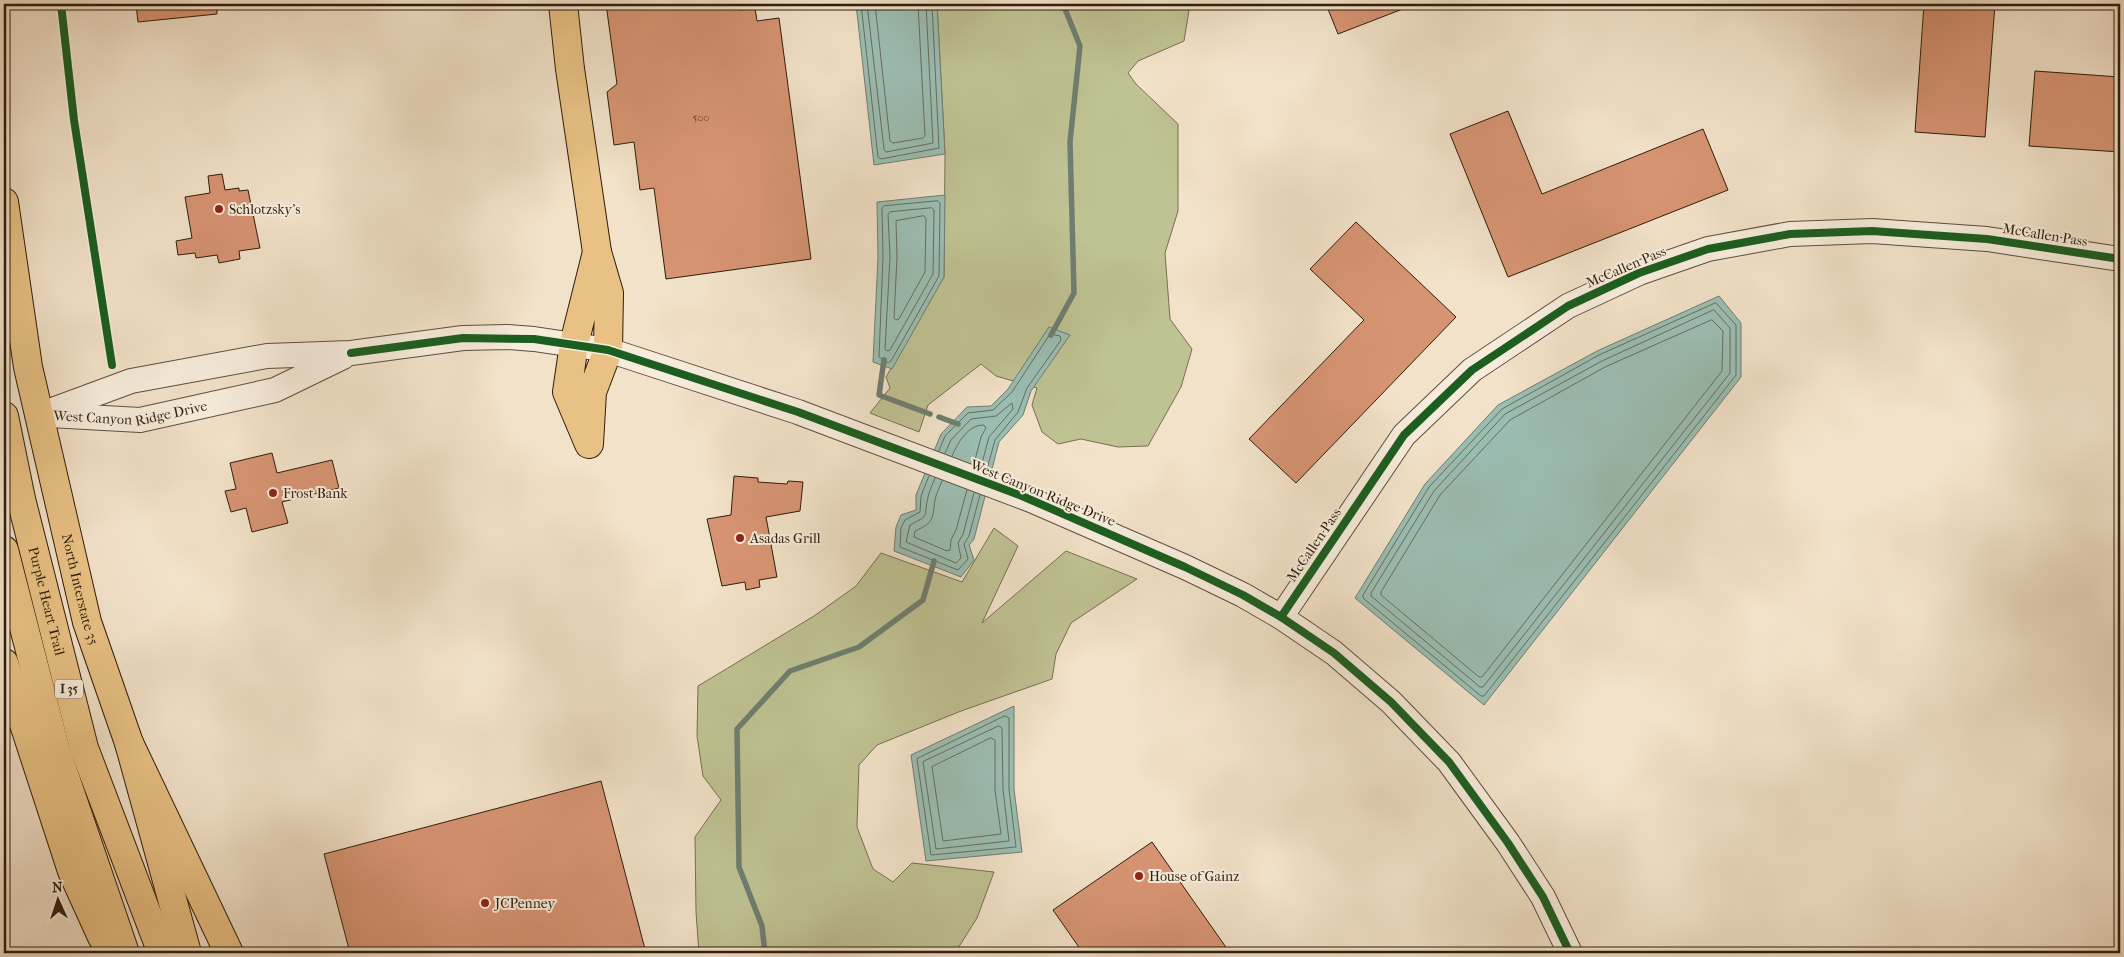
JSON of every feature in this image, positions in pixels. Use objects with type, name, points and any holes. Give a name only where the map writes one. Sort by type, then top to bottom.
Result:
[{"type":"main road","points":[[562,4],[597,252],[609,293],[608,350],[592,392],[589,444],[568,392],[574,344],[597,252]]},
{"type":"main road","name":"North Interstate 35","points":[[4,202],[28,367],[57,499],[87,622],[129,743],[228,953]]},
{"type":"main road","name":"Purple Heart Trail","points":[[4,416],[21,499],[84,748],[162,953]]},
{"type":"main road","name":"I 35","points":[[4,550],[56,751],[125,953]]},
{"type":"main road","points":[[4,663],[72,871],[109,953]]},
{"type":"main road","points":[[129,743],[187,953]]},
{"type":"street","name":"McCallen Pass","points":[[1281,617],[1404,435],[1472,370],[1568,306],[1639,272],[1765,230],[1790,234],[1872,231],[1987,239],[2120,259]]},
{"type":"street","name":"West Canyon Ridge Drive","points":[[39,415],[131,381],[267,356],[351,353],[463,338],[516,338],[574,344],[608,350],[723,386],[1022,496],[1185,567],[1243,595],[1281,617],[1334,654],[1391,702],[1448,762],[1508,843],[1543,898],[1570,953]]},
{"type":"street","name":"West Canyon Ridge Drive","points":[[39,415],[140,420],[275,390],[351,353]]},
{"type":"green space","points":[[937,4],[1190,4],[1184,41],[1138,61],[1128,73],[1136,84],[1178,124],[1178,211],[1165,253],[1170,319],[1192,349],[1181,387],[1148,446],[1118,447],[1081,439],[1058,444],[1042,432],[1032,405],[1037,388],[996,376],[981,364],[928,405],[919,432],[870,413],[890,388],[886,377],[944,277],[945,154]]},
{"type":"green space","points":[[994,528],[1018,546],[982,623],[1066,551],[1137,579],[1071,623],[1056,654],[1052,679],[961,711],[877,745],[859,765],[857,827],[873,869],[893,882],[912,863],[994,872],[977,918],[955,953],[699,953],[696,912],[695,837],[721,800],[703,776],[697,736],[698,686],[814,616],[856,586],[881,553],[962,582]]},
{"type":"water","points":[[856,4],[937,4],[945,154],[874,165]]},
{"type":"water","points":[[945,195],[944,277],[892,369],[873,362],[878,257],[877,202]]},
{"type":"water","points":[[1719,296],[1741,323],[1741,377],[1484,705],[1355,598],[1425,484],[1498,405],[1597,351]]},
{"type":"water","points":[[1049,327],[1070,335],[1031,391],[1023,415],[999,442],[974,539],[969,545],[974,560],[961,577],[894,551],[896,527],[901,515],[916,510],[916,495],[941,434],[967,407],[991,406],[1008,389]]},
{"type":"water","points":[[1014,706],[1014,789],[1022,852],[926,861],[911,755]]},
{"type":"building","points":[[136,4],[217,4],[217,14],[138,22]]},
{"type":"building","points":[[606,4],[739,4],[740,10],[755,8],[757,21],[779,18],[811,259],[666,279],[654,188],[640,190],[634,142],[614,145],[607,92],[617,84]]},
{"type":"building","points":[[1326,4],[1413,4],[1413,5],[1338,34]]},
{"type":"building","points":[[1924,4],[1995,4],[1985,137],[1915,132]]},
{"type":"building","points":[[2035,71],[2120,77],[2120,152],[2029,146]]},
{"type":"building","points":[[1508,111],[1542,194],[1703,129],[1728,190],[1508,277],[1450,134]]},
{"type":"building","name":"Schlotzsky's","points":[[222,174],[225,190],[239,188],[239,191],[248,190],[260,248],[239,251],[240,259],[219,263],[217,255],[196,258],[195,253],[178,255],[176,241],[192,238],[185,197],[210,193],[208,176]]},
{"type":"building","points":[[1356,222],[1456,317],[1296,483],[1249,439],[1364,320],[1310,269]]},
{"type":"building","name":"Frost Bank","points":[[272,453],[277,473],[332,460],[339,488],[282,502],[288,523],[252,532],[246,508],[231,512],[225,491],[236,489],[230,463]]},
{"type":"building","name":"Asadas Grill","points":[[734,476],[758,478],[758,482],[787,484],[788,481],[803,482],[800,511],[766,517],[777,577],[759,580],[760,587],[746,590],[745,582],[722,586],[707,519],[731,515]]},
{"type":"building","name":"JCPenney","points":[[601,781],[646,953],[350,953],[324,854]]},
{"type":"building","name":"House of Gainz","points":[[1152,842],[1230,953],[1083,953],[1053,910]]},
{"type":"waterway","points":[[1051,335],[1074,293],[1070,142],[1080,46],[1063,4]]},
{"type":"waterway","points":[[884,360],[879,395],[930,414]]},
{"type":"waterway","points":[[939,417],[958,424]]},
{"type":"waterway","points":[[765,953],[762,926],[739,867],[737,729],[790,671],[859,647],[923,600],[934,561]]},
{"type":"cycle path","points":[[61,4],[74,120],[112,365]]},
{"type":"cycle path","points":[[1281,617],[1404,435],[1472,370],[1568,306],[1639,273],[1708,249],[1790,234],[1872,231],[1987,239],[2120,259]]},
{"type":"cycle path","points":[[351,353],[463,338],[534,339],[608,350],[798,412],[1022,496],[1185,567],[1243,595],[1281,617],[1334,653],[1391,702],[1449,762],[1508,843],[1543,897],[1570,953]]},
{"type":"place","name":"Schlotzsky's","points":[[219,209]]},
{"type":"place","name":"Frost Bank","points":[[273,493]]},
{"type":"place","name":"Asadas Grill","points":[[740,538]]},
{"type":"place","name":"House of Gainz","points":[[1139,876]]},
{"type":"place","name":"JCPenney","points":[[485,903]]}]
